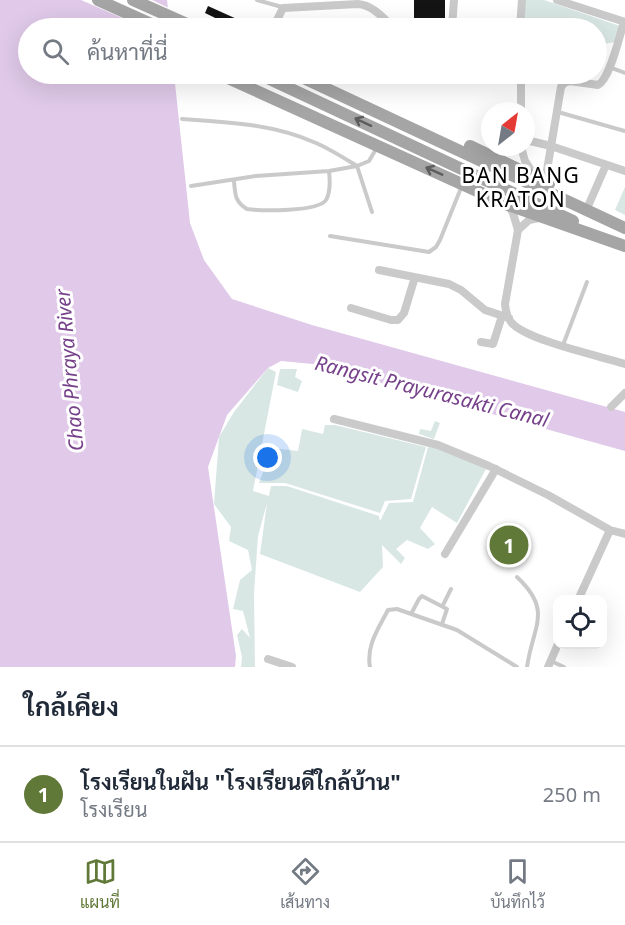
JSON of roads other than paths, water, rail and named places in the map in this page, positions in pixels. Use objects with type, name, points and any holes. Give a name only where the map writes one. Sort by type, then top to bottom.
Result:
[{"type":"main road","points":[[98,0],[138,18]]},
{"type":"main road","points":[[133,0],[174,18]]},
{"type":"main road","points":[[241,84],[508,205],[625,246]]},
{"type":"main road","points":[[281,84],[625,246]]},
{"type":"main road","points":[[326,84],[625,228]]},
{"type":"main road","points":[[327,84],[481,152]]},
{"type":"main road","points":[[490,156],[590,204],[625,228]]},
{"type":"street","points":[[453,18],[454,0]]},
{"type":"street","points":[[521,18],[522,0]]},
{"type":"street","points":[[557,0],[625,22],[607,71]]},
{"type":"street","points":[[278,18],[283,8],[366,2],[383,18]]},
{"type":"street","points":[[521,84],[521,102]]},
{"type":"street","points":[[540,179],[551,146],[563,84]]},
{"type":"street","points":[[535,142],[625,171]]},
{"type":"street","points":[[524,156],[540,179]]},
{"type":"street","points":[[590,204],[606,165]]},
{"type":"street","points":[[481,342],[493,344],[506,317],[518,230],[516,220],[508,205]]},
{"type":"street","points":[[518,230],[530,220],[538,218],[550,220]]},
{"type":"street","points":[[380,270],[455,287],[485,310],[506,317],[519,329],[541,340],[625,364]]},
{"type":"street","points":[[351,308],[398,320],[404,313],[415,277]]},
{"type":"street","points":[[611,407],[625,393]]},
{"type":"street","points":[[334,419],[438,445],[496,469],[610,530],[625,534]]},
{"type":"street","points":[[445,554],[496,469]]},
{"type":"street","points":[[580,595],[610,530]]},
{"type":"street","points":[[549,664],[556,649]]},
{"type":"street","points":[[268,659],[292,667]]},
{"type":"lane","points":[[257,0],[283,8]]},
{"type":"lane","points":[[609,67],[625,73]]},
{"type":"lane","points":[[557,112],[625,131]]},
{"type":"lane","points":[[182,119],[252,124],[316,143],[357,166],[372,212]]},
{"type":"lane","points":[[191,186],[256,176],[329,171],[357,166],[369,160],[378,146]]},
{"type":"lane","points":[[234,181],[236,200],[247,209],[304,209],[320,206],[326,200],[330,187],[329,171]]},
{"type":"lane","points":[[330,236],[429,252],[440,240],[463,184]]},
{"type":"lane","points":[[562,345],[587,282]]},
{"type":"lane","points":[[517,577],[531,590],[539,611],[527,667]]},
{"type":"lane","points":[[443,605],[451,589]]},
{"type":"lane","points":[[411,614],[422,596],[443,605],[447,611],[442,624]]},
{"type":"lane","points":[[370,667],[369,653],[373,638],[388,610],[397,609],[464,634],[515,666]]},
{"type":"lane","points":[[549,664],[564,667]]},
{"type":"water","points":[[0,0],[167,0],[169,18],[18,18],[18,84],[175,84],[190,223],[204,260],[232,299],[312,325],[625,412],[625,451],[313,364],[281,361],[268,368],[227,415],[208,467],[236,656],[235,667],[0,667]]},
{"type":"place","name":"โรงเรียนในฝัน \"โรงเรียนดีใกล้บ้าน\"","points":[[509,545]]},
{"type":"district","name":"BAN BANG KRATON","points":[[521,187]]},
{"type":"water label","name":"Chao Phraya River","points":[[69,370]]},
{"type":"water label","name":"Rangsit Prayurasakti Canal","points":[[432,391]]}]
